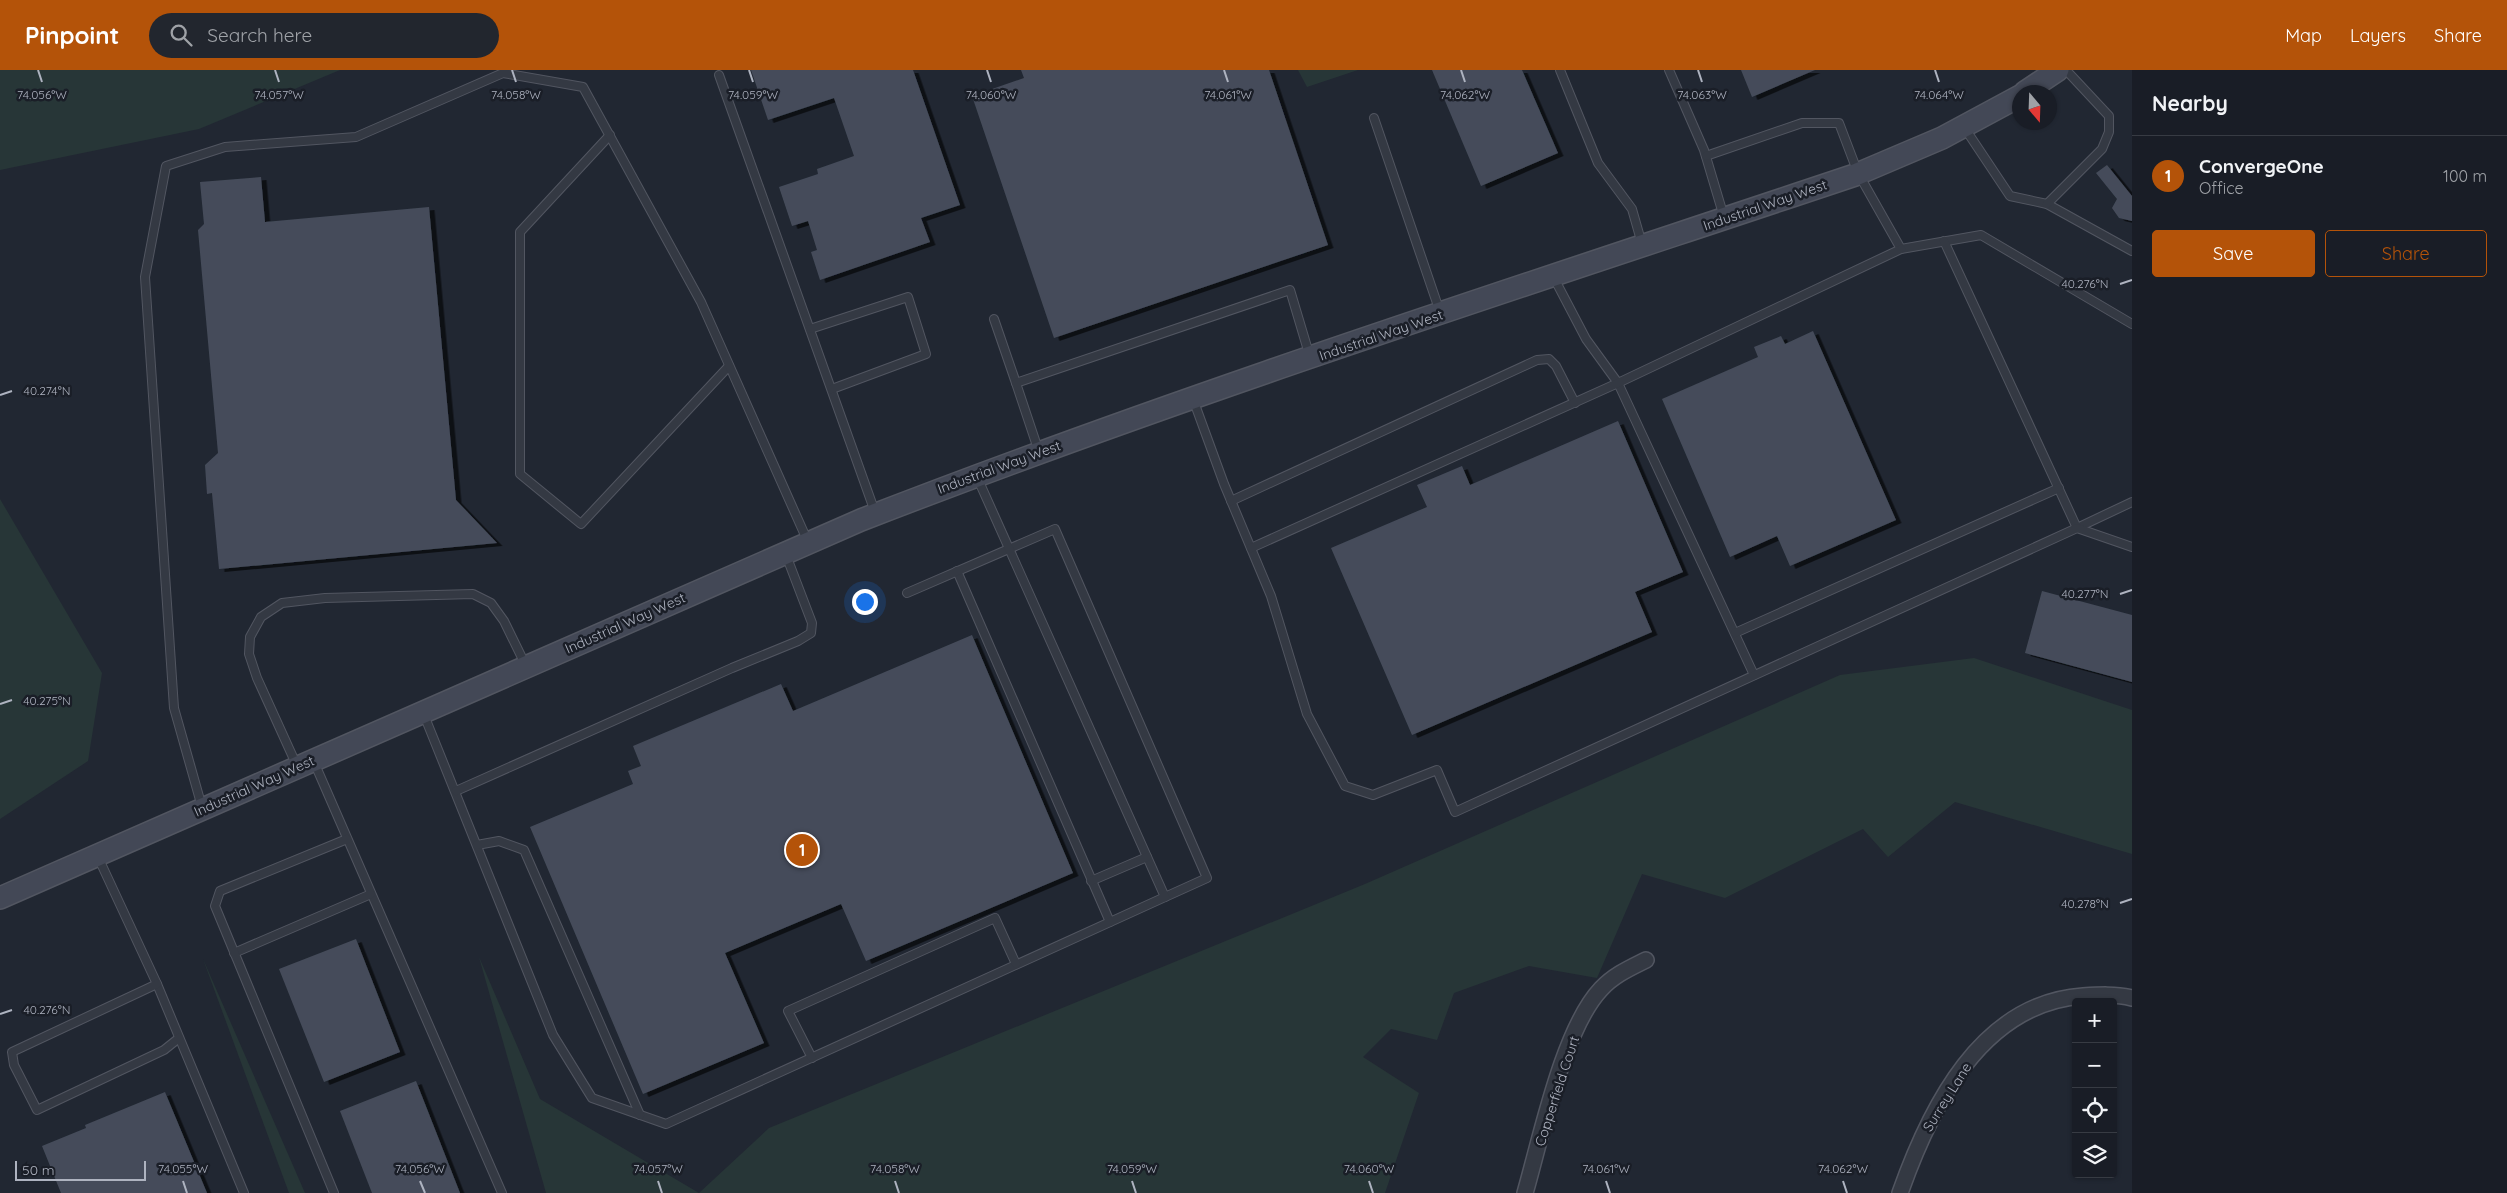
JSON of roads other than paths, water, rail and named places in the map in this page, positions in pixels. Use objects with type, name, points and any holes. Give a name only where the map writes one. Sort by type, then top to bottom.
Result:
[{"type":"street","points":[[2036,85],[2058,70]]},
{"type":"street","name":"Industrial Way West","points":[[0,898],[876,514],[1039,452],[1192,399],[1858,174],[1964,127],[2012,100]]},
{"type":"street","name":"Copperfield Court","points":[[1525,1193],[1566,1053],[1581,1020],[1600,989],[1622,971],[1646,960]]},
{"type":"street","name":"Surrey Lane","points":[[1900,1193],[1922,1136],[1948,1090],[1963,1067],[1994,1032],[2028,1010],[2057,1000],[2094,995],[2132,998]]},
{"type":"lane","points":[[1560,70],[1598,162],[1632,209],[1643,246]]},
{"type":"lane","points":[[1669,70],[1706,156],[1725,219]]},
{"type":"lane","points":[[2047,204],[2102,149],[2109,132],[2108,116],[2066,70]]},
{"type":"lane","points":[[203,808],[174,708],[145,277],[166,166],[224,146],[356,137],[503,73],[584,87],[701,302],[808,543]]},
{"type":"lane","points":[[719,75],[876,514]]},
{"type":"lane","points":[[1374,118],[1441,315]]},
{"type":"lane","points":[[1706,156],[1802,123],[1839,123],[1858,174],[1901,249]]},
{"type":"lane","points":[[1964,127],[2010,196],[2047,204],[2132,251]]},
{"type":"lane","points":[[610,135],[520,232],[520,474],[581,524],[729,366]]},
{"type":"lane","points":[[1251,548],[1575,403],[1901,249],[1981,235],[2132,324]]},
{"type":"lane","points":[[1944,241],[2077,528],[2132,547]]},
{"type":"lane","points":[[1553,277],[1586,339],[1618,383],[1754,675]]},
{"type":"lane","points":[[1016,383],[1290,290],[1310,359]]},
{"type":"lane","points":[[810,329],[908,297],[926,354],[832,389]]},
{"type":"lane","points":[[994,319],[1039,452]]},
{"type":"lane","points":[[1231,501],[1537,360],[1549,359],[1556,366],[1575,403]]},
{"type":"lane","points":[[1192,399],[1231,501],[1271,596],[1307,714],[1344,786],[1373,795],[1437,770],[1455,812],[2132,502]]},
{"type":"lane","points":[[976,475],[1165,897]]},
{"type":"lane","points":[[1735,633],[2059,488]]},
{"type":"lane","points":[[423,711],[553,1035],[592,1098],[666,1124],[1207,878],[1056,529],[907,593]]},
{"type":"lane","points":[[456,790],[811,634],[812,623],[785,553]]},
{"type":"lane","points":[[957,571],[1110,922]]},
{"type":"lane","points":[[502,1193],[347,839],[257,678],[249,654],[250,637],[261,617],[282,603],[325,598],[473,594],[491,604],[504,621],[526,666]]},
{"type":"lane","points":[[334,1193],[215,906],[220,891],[347,839]]},
{"type":"lane","points":[[478,845],[499,840],[524,850],[640,1115]]},
{"type":"lane","points":[[98,855],[157,984],[244,1193]]},
{"type":"lane","points":[[1091,881],[1147,857]]},
{"type":"lane","points":[[234,953],[372,894]]},
{"type":"lane","points":[[812,1058],[788,1011],[995,918],[1016,964]]},
{"type":"lane","points":[[157,984],[12,1052],[14,1065],[37,1110],[164,1050],[179,1038]]},
{"type":"place","name":"ConvergeOne","points":[[802,850]]}]
